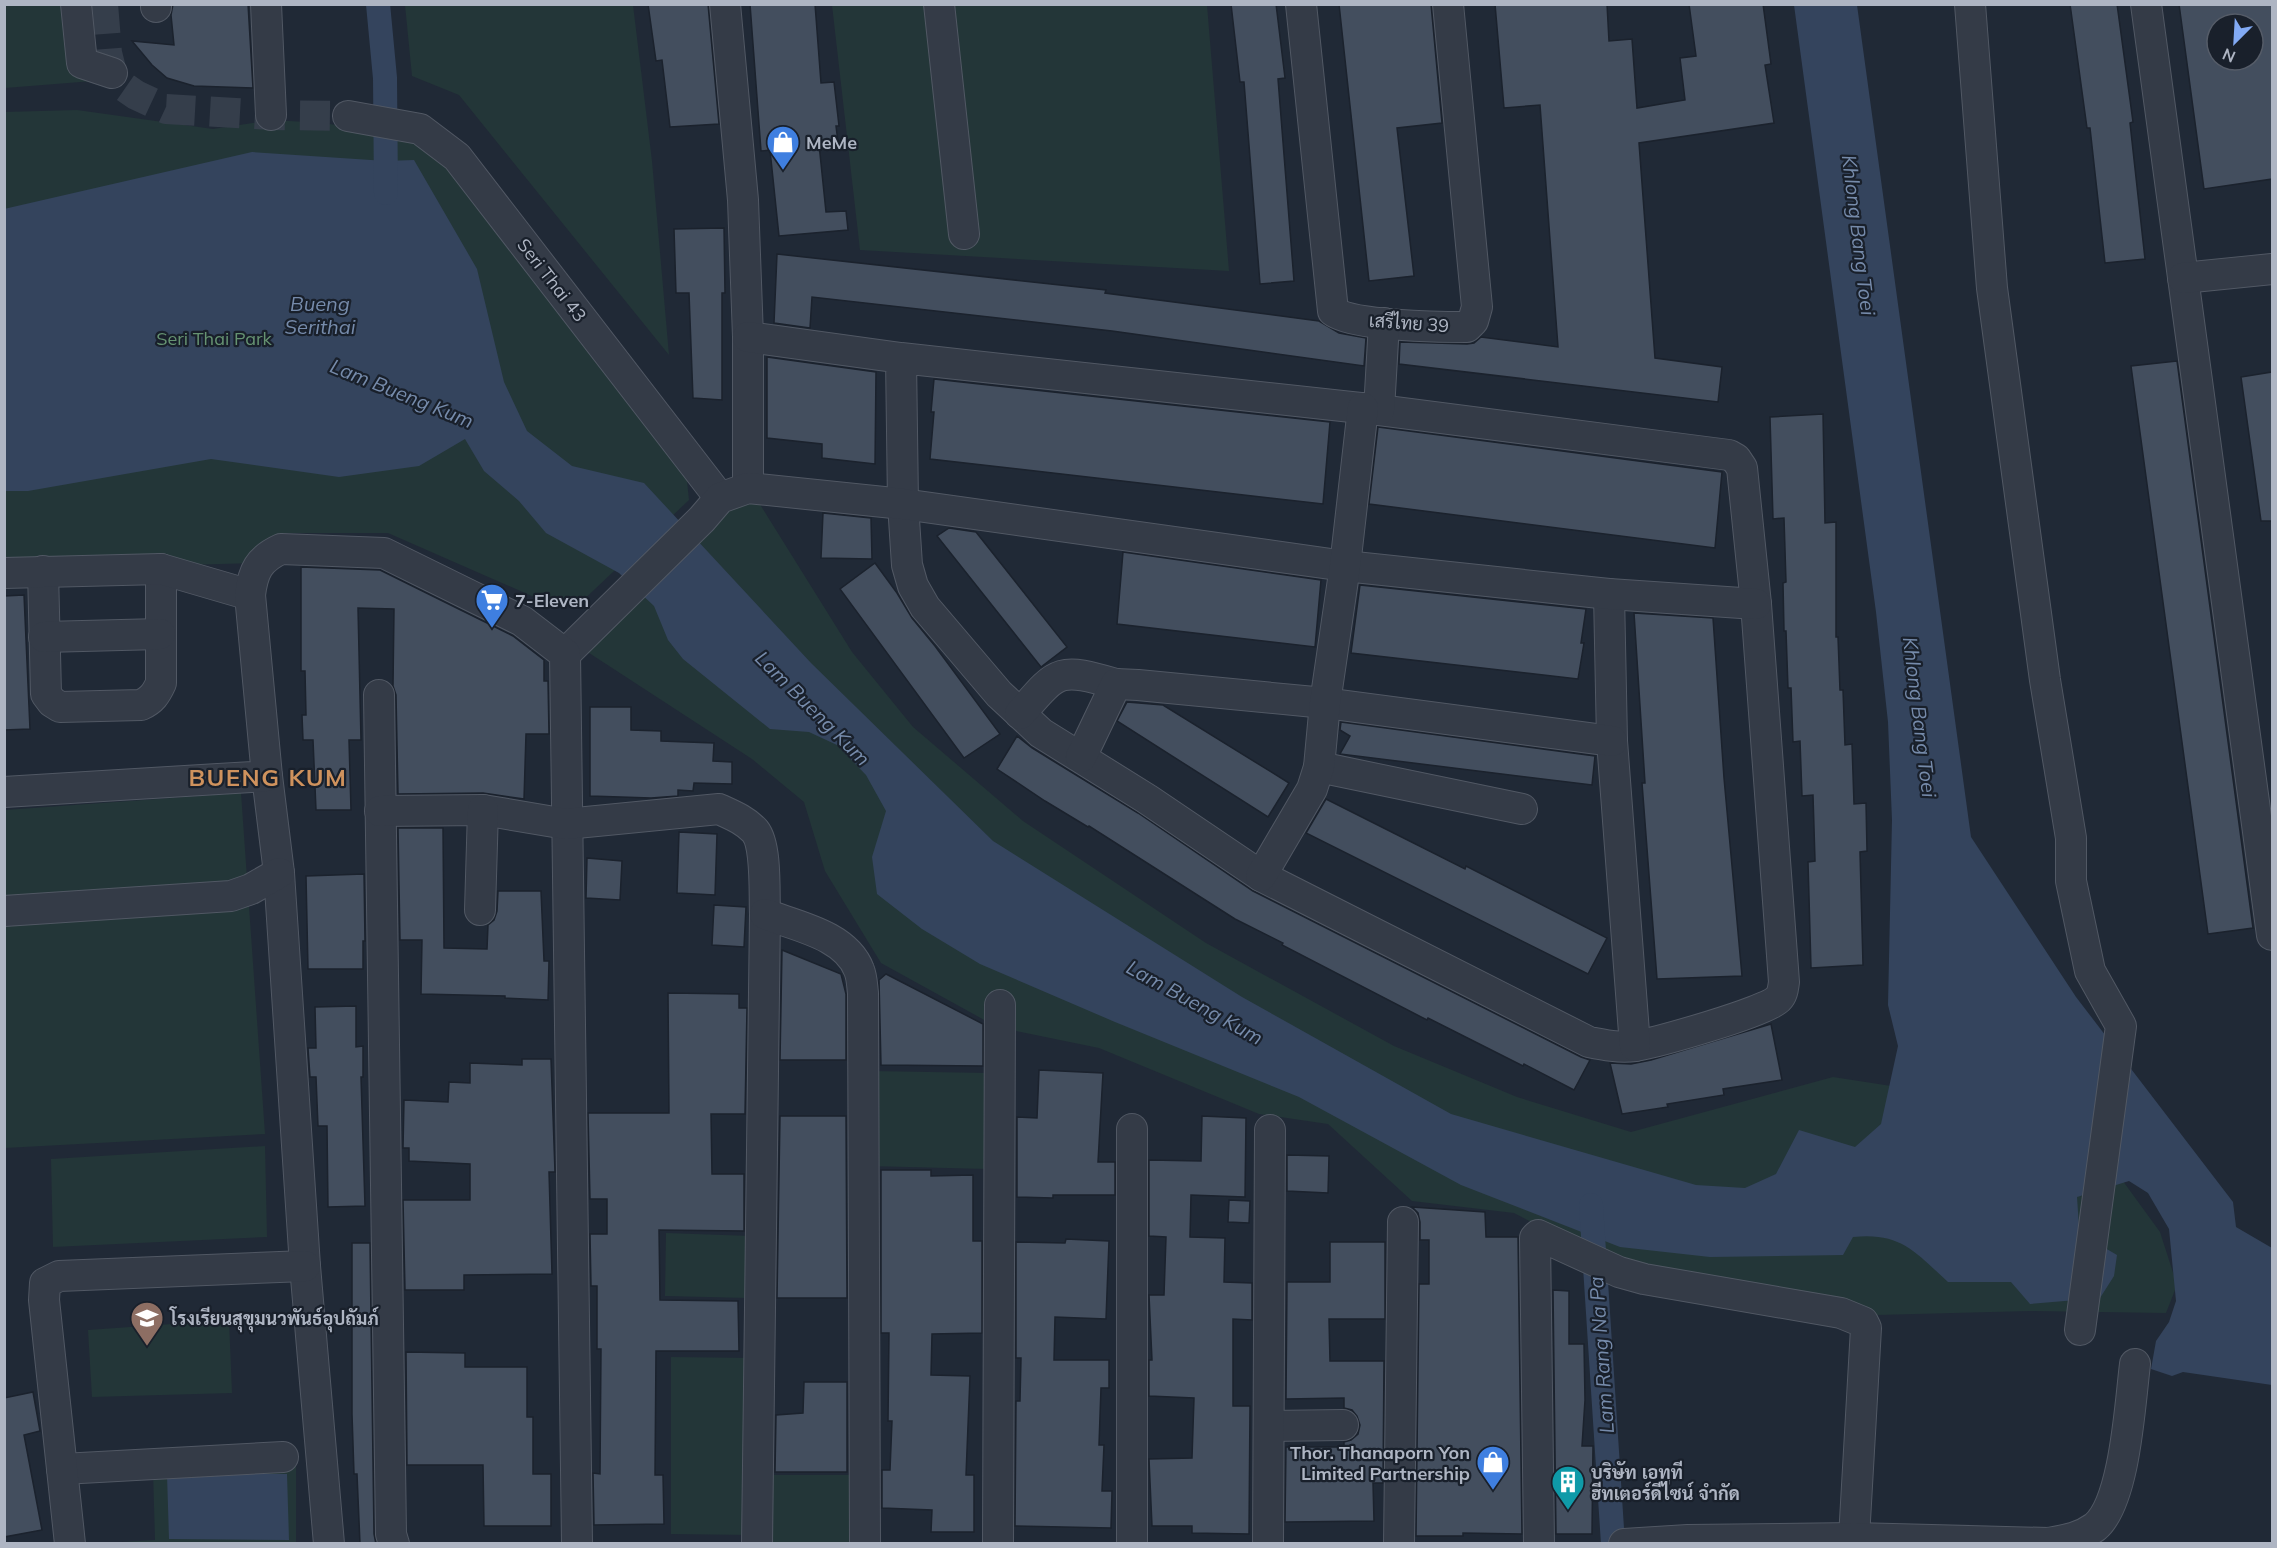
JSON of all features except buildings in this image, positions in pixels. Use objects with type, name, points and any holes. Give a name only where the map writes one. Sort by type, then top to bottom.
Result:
[{"type":"street","points":[[76,4],[82,63],[112,73]]},
{"type":"street","points":[[266,4],[271,115]]},
{"type":"street","points":[[577,1544],[565,654],[724,502],[748,337],[743,200],[725,4]]},
{"type":"street","points":[[939,4],[964,234]]},
{"type":"street","name":"เสรีไทย 39","points":[[1301,4],[1333,311],[1346,318],[1384,323],[1467,327],[1471,325],[1477,307],[1448,4]]},
{"type":"street","points":[[1970,4],[1992,288],[2045,680],[2071,838],[2071,881],[2090,971],[2121,1026],[2081,1325]]},
{"type":"street","points":[[2146,4],[2272,935]]},
{"type":"street","name":"Seri Thai 43","points":[[348,116],[420,129],[457,157],[724,502]]},
{"type":"street","points":[[2183,278],[2272,269]]},
{"type":"street","points":[[1261,876],[1312,789],[1319,767],[1325,703],[1345,566],[1384,323]]},
{"type":"street","points":[[748,337],[901,358],[1371,409],[1729,455],[1736,459],[1742,468],[1756,604],[1783,991],[1774,1002],[1748,1014],[1635,1046],[1609,1046],[1589,1042],[1261,876],[1041,733],[999,694],[925,608],[913,586],[907,565],[903,504],[901,358]]},
{"type":"street","points":[[724,502],[903,504],[1345,566],[1609,594],[1756,604]]},
{"type":"street","points":[[329,1544],[305,1266],[279,873],[267,776],[250,595],[252,575],[271,553],[281,549],[384,553],[522,621],[565,654]]},
{"type":"street","points":[[43,571],[46,694],[60,707],[141,705],[157,693],[160,683],[161,568]]},
{"type":"street","points":[[4,573],[161,568],[250,595]]},
{"type":"street","points":[[1609,594],[1612,741],[1635,1046]]},
{"type":"street","points":[[44,637],[160,634]]},
{"type":"street","points":[[1020,714],[1049,680],[1070,674],[1116,684],[1325,703],[1612,741]]},
{"type":"street","points":[[1081,757],[1116,684]]},
{"type":"street","points":[[379,695],[391,1534],[394,1544]]},
{"type":"street","points":[[1319,767],[1522,809]]},
{"type":"street","points":[[4,792],[267,776]]},
{"type":"street","points":[[380,812],[483,810],[566,824],[719,809],[740,819],[755,831],[761,842],[765,914],[757,1544]]},
{"type":"street","points":[[480,910],[483,810]]},
{"type":"street","points":[[4,912],[221,897],[251,889],[279,873]]},
{"type":"street","points":[[765,914],[824,937],[842,947],[853,958],[859,970],[863,993],[865,1544]]},
{"type":"street","points":[[998,1544],[1000,1005]]},
{"type":"street","points":[[1132,1129],[1132,1544]]},
{"type":"street","points":[[1268,1544],[1270,1130]]},
{"type":"street","points":[[1399,1544],[1403,1222]]},
{"type":"street","points":[[1539,1544],[1535,1238],[1541,1235],[1605,1265],[1644,1279],[1841,1313],[1863,1322],[1866,1328],[1854,1538]]},
{"type":"street","points":[[70,1544],[44,1300],[45,1283],[59,1276],[305,1266]]},
{"type":"street","points":[[1624,1544],[1688,1539],[1854,1538],[2048,1543],[2076,1539],[2096,1526],[2111,1505],[2119,1484],[2135,1364]]},
{"type":"street","points":[[1269,1426],[1343,1425]]},
{"type":"street","points":[[62,1469],[283,1457]]},
{"type":"green space","points":[[4,5],[87,5],[93,81],[5,88]]},
{"type":"green space","points":[[405,5],[633,5],[652,161],[669,355],[459,95],[412,76]]},
{"type":"green space","points":[[832,5],[1207,5],[1229,271],[860,250]]},
{"type":"green space","name":"Seri Thai Park","points":[[77,110],[213,129],[272,120],[324,123],[438,143],[685,462],[689,500],[576,607],[541,600],[388,533],[285,533],[267,546],[259,563],[5,570],[4,112]]},
{"type":"green space","points":[[756,498],[852,652],[913,727],[1023,821],[1206,943],[1394,1046],[1517,1097],[1631,1132],[1833,1077],[1956,1096],[2120,1177],[2160,1232],[2177,1285],[2166,1313],[2030,1311],[1877,1315],[1631,1274],[1514,1213],[1412,1201],[1328,1124],[1259,1114],[1099,1048],[997,1027],[881,963],[825,871],[804,802],[752,759],[583,649],[724,506]]},
{"type":"green space","points":[[241,793],[265,1134],[5,1148],[5,810]]},
{"type":"green space","points":[[870,1071],[989,1073],[987,1169],[868,1166]]},
{"type":"green space","points":[[265,1146],[267,1237],[53,1247],[51,1159]]},
{"type":"green space","points":[[666,1233],[751,1236],[749,1298],[665,1296]]},
{"type":"green space","points":[[229,1320],[232,1393],[92,1397],[88,1330]]},
{"type":"green space","points":[[671,1357],[752,1358],[752,1535],[671,1534]]},
{"type":"green space","points":[[296,1466],[296,1543],[90,1544],[155,1540],[153,1471]]},
{"type":"green space","points":[[763,1475],[860,1475],[861,1542],[763,1542]]},
{"type":"water","points":[[1794,5],[1857,5],[1971,837],[2076,997],[2233,1202],[2236,1227],[2272,1248],[2272,1385],[2183,1372],[2172,1376],[2151,1369],[2156,1341],[2169,1322],[2176,1301],[2169,1229],[2148,1193],[2129,1181],[2077,1197],[2079,1227],[2093,1241],[2117,1255],[2114,1276],[2100,1298],[2030,1304],[2011,1282],[1948,1282],[1906,1246],[1895,1241],[1870,1236],[1853,1237],[1843,1255],[1710,1257],[1620,1247],[1461,1185],[1299,1097],[980,964],[922,929],[877,894],[872,857],[886,811],[866,775],[837,745],[809,732],[770,729],[683,659],[668,640],[654,606],[619,573],[546,533],[519,501],[484,471],[465,439],[419,466],[339,477],[211,459],[28,491],[5,491],[4,209],[252,152],[386,161],[414,160],[477,269],[504,382],[527,431],[572,466],[644,483],[811,663],[993,841],[1242,997],[1451,1114],[1696,1185],[1745,1188],[1776,1174],[1799,1130],[1855,1147],[1881,1124],[1898,1046],[1888,1005],[1892,820],[1888,722],[1876,612]]},
{"type":"water","points":[[167,1474],[287,1474],[289,1540],[169,1539]]},
{"type":"waterway","points":[[378,4],[385,78],[386,193]]},
{"type":"waterway","name":"Lam Rang Na Pa","points":[[1591,1205],[1613,1544]]},
{"type":"tunnel","points":[[103,4],[107,53],[112,73],[120,84],[136,95],[166,109],[271,115],[348,116]]},
{"type":"place","name":"MeMe","points":[[783,171]]},
{"type":"place","name":"7-Eleven","points":[[492,629]]},
{"type":"place","name":"โรงเรียนสุขุมนวพันธ์อุปถัมภ์","points":[[147,1347]]},
{"type":"place","name":"Thor. Thanaporn Yon Limited Partnership","points":[[1493,1491]]},
{"type":"place","name":"บริษัท เอทูที ฮีทเตอร์ดีไซน์ จำกัด","points":[[1568,1511]]},
{"type":"district","name":"BUENG KUM","points":[[268,777]]},
{"type":"water label","name":"Khlong Bang Toei","points":[[1859,235]]},
{"type":"water label","name":"Bueng Serithai","points":[[320,314]]},
{"type":"water label","name":"Lam Bueng Kum","points":[[402,393]]},
{"type":"water label","name":"Lam Bueng Kum","points":[[813,708]]},
{"type":"water label","name":"Khlong Bang Toei","points":[[1920,717]]},
{"type":"water label","name":"Lam Bueng Kum","points":[[1195,1002]]}]
